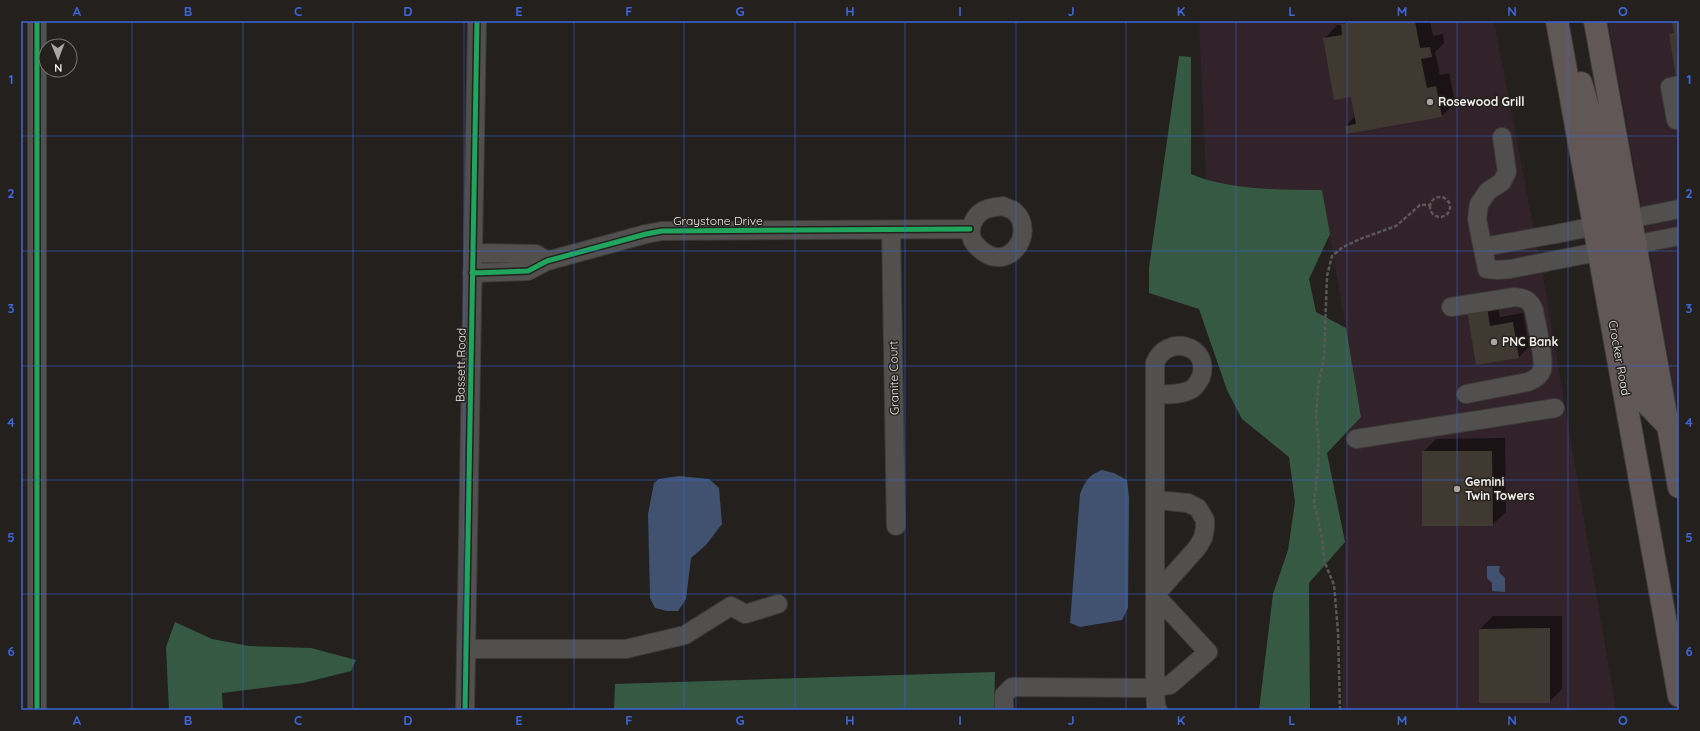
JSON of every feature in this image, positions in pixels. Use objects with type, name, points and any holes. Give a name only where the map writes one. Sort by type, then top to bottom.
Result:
[{"type":"main road","name":"Crocker Road","points":[[1595,21],[1631,217],[1617,248],[1679,696]]},
{"type":"main road","name":"Crocker Road","points":[[1559,30],[1603,224],[1617,248],[1668,426],[1676,461],[1679,487]]},
{"type":"main road","points":[[1603,224],[1620,236],[1617,248]]},
{"type":"street","points":[[37,21],[37,710]]},
{"type":"street","name":"Bassett Road","points":[[465,710],[476,21]]},
{"type":"street","points":[[1676,120],[1670,87],[1679,86]]},
{"type":"street","points":[[1502,137],[1507,172],[1502,182],[1488,191],[1479,204],[1477,219],[1480,240],[1484,247],[1487,269],[1510,269],[1679,236]]},
{"type":"street","points":[[1484,247],[1679,208]]},
{"type":"street","name":"Graystone Drive","points":[[472,273],[528,271],[547,261],[662,231],[970,229]]},
{"type":"street","name":"Granite Court","points":[[891,230],[896,526]]},
{"type":"street","points":[[473,253],[536,254],[547,261]]},
{"type":"street","points":[[1451,307],[1515,297],[1525,298],[1531,303],[1542,357],[1542,370],[1535,379],[1528,382],[1466,394]]},
{"type":"street","points":[[1156,395],[1155,688],[1156,707],[1158,710]]},
{"type":"street","points":[[1356,439],[1556,408]]},
{"type":"street","points":[[1155,595],[1197,548],[1203,538],[1205,528],[1205,520],[1198,508],[1188,503],[1156,500]]},
{"type":"street","points":[[1004,710],[1004,695],[1012,687],[1155,688],[1170,685],[1208,652],[1155,595]]},
{"type":"street","points":[[466,649],[626,649],[685,635],[731,606],[745,614],[778,604]]},
{"type":"path","points":[[1436,198],[1442,198],[1448,201],[1449,211],[1445,216],[1439,218],[1433,215],[1430,206],[1436,198]]},
{"type":"path","points":[[1340,710],[1338,632],[1334,585],[1325,563],[1321,532],[1314,504],[1319,453],[1316,416],[1318,388],[1324,357],[1327,276],[1332,256],[1343,247],[1396,226],[1420,205],[1430,206]]},
{"type":"shaded area","points":[[1199,21],[1494,21],[1546,293],[1616,710],[1342,710],[1347,431],[1361,416],[1322,191],[1241,188],[1206,181]]},
{"type":"shaded area","points":[[1608,21],[1679,21],[1679,418],[1653,271]]},
{"type":"green space","points":[[1179,56],[1191,57],[1191,174],[1223,184],[1255,188],[1322,190],[1330,234],[1309,279],[1316,312],[1346,328],[1361,417],[1327,453],[1345,542],[1309,583],[1310,710],[1259,710],[1273,594],[1288,550],[1295,502],[1289,457],[1242,419],[1227,390],[1199,309],[1149,293],[1149,268]]},
{"type":"green space","points":[[175,622],[212,639],[249,646],[311,648],[356,660],[351,671],[303,683],[222,693],[223,710],[169,710],[166,647]]},
{"type":"green space","points":[[995,672],[994,710],[614,710],[615,684]]},
{"type":"water","points":[[1102,470],[1114,473],[1127,480],[1129,498],[1128,608],[1122,620],[1080,627],[1070,623],[1080,494],[1088,479]]},
{"type":"water","points":[[679,476],[709,479],[719,488],[722,524],[706,545],[691,558],[686,599],[678,611],[667,611],[655,608],[650,598],[648,514],[654,483],[659,479]]},
{"type":"water","points":[[1487,566],[1500,566],[1499,572],[1505,578],[1505,592],[1492,591],[1492,583],[1487,578]]},
{"type":"building","points":[[1351,21],[1415,21],[1420,48],[1430,47],[1432,57],[1421,59],[1427,88],[1436,86],[1442,117],[1346,134],[1345,126],[1356,124],[1351,97],[1334,100],[1323,38],[1342,35],[1341,24],[1352,22]]},
{"type":"building","points":[[1672,21],[1679,21],[1679,78],[1676,78],[1669,34],[1674,33]]},
{"type":"building","name":"PNC Bank","points":[[1487,307],[1490,326],[1513,322],[1519,358],[1476,365],[1467,310]]},
{"type":"building","name":"Gemini Twin Towers","points":[[1422,451],[1492,451],[1493,526],[1422,526]]},
{"type":"building","points":[[1550,628],[1550,703],[1479,703],[1479,629]]},
{"type":"cycle path","points":[[37,21],[37,710]]},
{"type":"cycle path","points":[[465,710],[477,21]]},
{"type":"cycle path","points":[[472,273],[528,271],[547,261],[662,231],[970,229]]},
{"type":"place","name":"Rosewood Grill","points":[[1430,102]]},
{"type":"place","name":"PNC Bank","points":[[1494,342]]},
{"type":"place","name":"Gemini Twin Towers","points":[[1457,489]]}]
